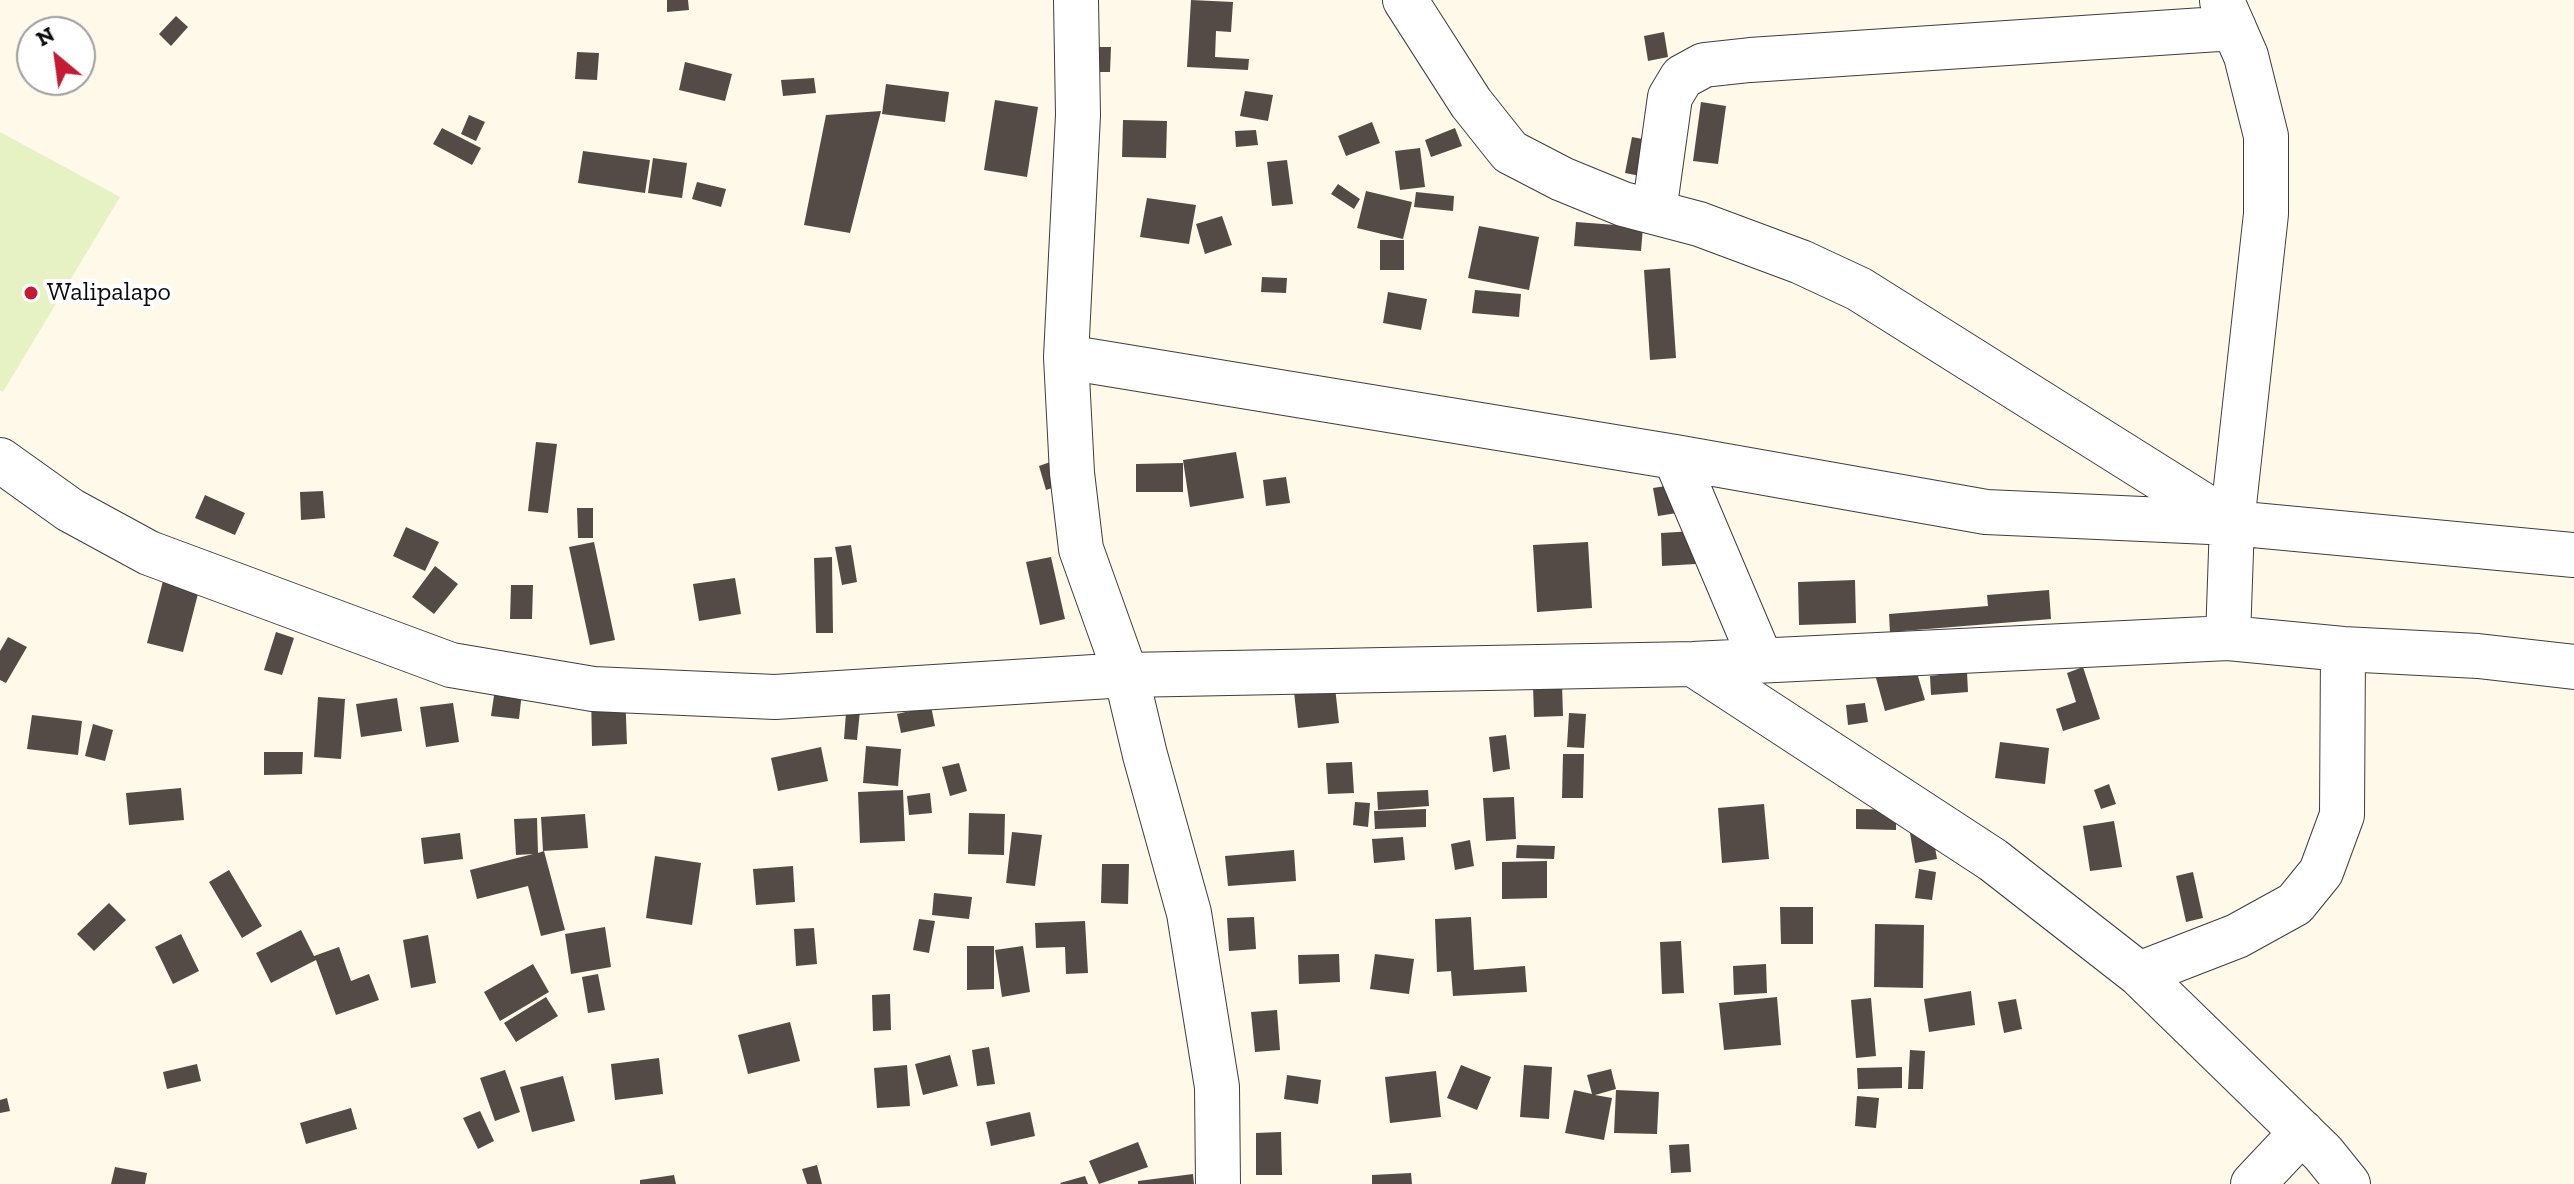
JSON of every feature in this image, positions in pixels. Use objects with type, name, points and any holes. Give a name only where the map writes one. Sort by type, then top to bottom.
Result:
[{"type":"street","points":[[1076,0],[1078,115],[1066,357],[1072,473],[1081,549],[1126,675],[1189,913],[1217,1087],[1218,1184]]},
{"type":"street","points":[[1405,0],[1471,103],[1510,152],[1562,179],[1623,204],[1699,224],[1801,262],[1859,289],[2232,523]]},
{"type":"street","points":[[1654,212],[1670,97],[1682,77],[1704,65],[2228,14],[2246,56],[2266,136],[2266,214],[2232,523],[2228,638]]},
{"type":"street","points":[[1066,357],[1675,457],[1986,512],[2232,523],[2574,555]]},
{"type":"street","points":[[1675,457],[1761,660]]},
{"type":"street","points":[[0,460],[70,510],[149,553],[451,665],[593,689],[775,697],[1126,675],[1693,664],[2228,638],[2343,649],[2478,656],[2574,667]]},
{"type":"street","points":[[2139,974],[2237,936],[2295,904],[2321,872],[2342,815],[2343,649]]},
{"type":"street","points":[[1693,664],[1993,860],[2139,974],[2302,1132],[2348,1184]]},
{"type":"street","points":[[2253,1184],[2302,1132]]},
{"type":"green space","name":"Walipalapo","points":[[0,132],[120,197],[3,392],[0,390]]},
{"type":"building","points":[[667,0],[688,0],[689,10],[667,12]]},
{"type":"building","points":[[1191,0],[1233,2],[1231,32],[1216,31],[1215,57],[1249,59],[1248,70],[1187,67]]},
{"type":"building","points":[[176,16],[188,27],[171,46],[159,34]]},
{"type":"building","points":[[1664,32],[1668,57],[1648,61],[1644,36]]},
{"type":"building","points":[[1095,47],[1111,47],[1110,72],[1094,72]]},
{"type":"building","points":[[577,52],[599,53],[597,80],[575,79]]},
{"type":"building","points":[[685,62],[732,74],[725,101],[679,90]]},
{"type":"building","points":[[814,78],[816,93],[783,96],[781,80]]},
{"type":"building","points":[[886,84],[949,92],[945,122],[882,114]]},
{"type":"building","points":[[1245,91],[1273,95],[1268,121],[1240,116]]},
{"type":"building","points":[[995,100],[1038,107],[1027,177],[984,170]]},
{"type":"building","points":[[1701,102],[1726,106],[1718,164],[1693,161]]},
{"type":"building","points":[[881,111],[850,233],[804,225],[826,115]]},
{"type":"building","points":[[469,115],[485,122],[476,141],[461,134]]},
{"type":"building","points":[[1123,120],[1167,121],[1166,158],[1122,157]]},
{"type":"building","points":[[1372,122],[1380,143],[1346,156],[1338,136]]},
{"type":"building","points":[[442,128],[481,148],[472,165],[433,144]]},
{"type":"building","points":[[1455,128],[1462,146],[1431,157],[1425,140]]},
{"type":"building","points":[[1256,130],[1258,145],[1236,147],[1235,131]]},
{"type":"building","points":[[1632,137],[1668,144],[1661,180],[1625,173]]},
{"type":"building","points":[[1420,148],[1425,187],[1400,190],[1395,151]]},
{"type":"building","points":[[583,151],[650,160],[645,193],[578,183]]},
{"type":"building","points":[[653,158],[687,163],[682,198],[648,193]]},
{"type":"building","points":[[1287,160],[1293,204],[1272,206],[1267,162]]},
{"type":"building","points":[[697,182],[726,189],[721,207],[692,199]]},
{"type":"building","points":[[1338,184],[1360,199],[1354,209],[1331,194]]},
{"type":"building","points":[[1366,191],[1412,202],[1403,239],[1357,228]]},
{"type":"building","points":[[1416,192],[1454,196],[1453,211],[1414,207]]},
{"type":"building","points":[[1147,198],[1196,205],[1189,244],[1140,237]]},
{"type":"building","points":[[1222,216],[1232,245],[1205,254],[1196,224]]},
{"type":"building","points":[[1576,222],[1643,227],[1641,251],[1574,246]]},
{"type":"building","points":[[1479,226],[1539,237],[1529,290],[1468,278]]},
{"type":"building","points":[[1380,240],[1404,240],[1404,270],[1380,270]]},
{"type":"building","points":[[1670,268],[1676,358],[1650,360],[1644,270]]},
{"type":"building","points":[[1262,277],[1287,278],[1286,293],[1261,292]]},
{"type":"building","points":[[1475,290],[1521,294],[1519,317],[1472,313]]},
{"type":"building","points":[[1388,292],[1427,299],[1421,330],[1383,323]]},
{"type":"building","points":[[536,442],[557,444],[548,513],[528,511]]},
{"type":"building","points":[[1236,452],[1244,498],[1190,507],[1183,460]]},
{"type":"building","points":[[1053,461],[1061,485],[1046,490],[1039,466]]},
{"type":"building","points":[[1183,463],[1183,492],[1136,492],[1136,464]]},
{"type":"building","points":[[1286,477],[1290,503],[1266,506],[1263,480]]},
{"type":"building","points":[[1672,485],[1677,513],[1658,516],[1653,488]]},
{"type":"building","points":[[323,491],[325,518],[301,520],[300,492]]},
{"type":"building","points":[[205,495],[245,513],[235,535],[195,518]]},
{"type":"building","points":[[577,508],[593,508],[593,538],[578,538]]},
{"type":"building","points":[[406,527],[439,542],[425,571],[393,556]]},
{"type":"building","points":[[1711,530],[1712,563],[1662,566],[1661,533]]},
{"type":"building","points":[[594,542],[615,640],[590,645],[569,547]]},
{"type":"building","points":[[1588,542],[1592,608],[1537,612],[1533,545]]},
{"type":"building","points":[[851,545],[857,582],[842,585],[835,547]]},
{"type":"building","points":[[832,557],[833,633],[816,633],[814,558]]},
{"type":"building","points":[[1051,557],[1065,619],[1040,625],[1026,562]]},
{"type":"building","points":[[435,566],[458,584],[434,614],[412,597]]},
{"type":"building","points":[[164,577],[200,586],[183,652],[147,643]]},
{"type":"building","points":[[735,578],[741,614],[699,621],[693,584]]},
{"type":"building","points":[[1855,580],[1856,623],[1799,625],[1798,582]]},
{"type":"building","points":[[511,585],[533,585],[532,619],[510,619]]},
{"type":"building","points":[[2049,590],[2051,619],[1890,632],[1889,614],[1988,606],[1987,595]]},
{"type":"building","points":[[276,632],[294,638],[282,675],[264,670]]},
{"type":"building","points":[[8,637],[27,647],[6,683],[0,680],[0,651]]},
{"type":"building","points":[[1915,666],[1925,700],[1885,711],[1876,678]]},
{"type":"building","points":[[2083,667],[2100,719],[2063,731],[2056,709],[2076,702],[2067,673]]},
{"type":"building","points":[[1967,672],[1968,692],[1931,695],[1930,676]]},
{"type":"building","points":[[1562,684],[1563,716],[1534,717],[1533,685]]},
{"type":"building","points":[[1335,687],[1339,723],[1298,728],[1294,692]]},
{"type":"building","points":[[495,689],[522,692],[519,719],[491,716]]},
{"type":"building","points":[[591,692],[625,692],[627,744],[592,746]]},
{"type":"building","points":[[318,697],[345,699],[341,759],[314,757]]},
{"type":"building","points":[[397,698],[402,731],[361,737],[356,704]]},
{"type":"building","points":[[847,700],[861,701],[857,740],[844,739]]},
{"type":"building","points":[[453,703],[459,742],[426,747],[420,707]]},
{"type":"building","points":[[1865,703],[1868,722],[1848,725],[1846,705]]},
{"type":"building","points":[[931,706],[935,726],[901,733],[897,714]]},
{"type":"building","points":[[1569,713],[1586,714],[1584,748],[1567,747]]},
{"type":"building","points":[[32,715],[82,721],[78,755],[27,749]]},
{"type":"building","points":[[93,724],[113,730],[105,761],[85,756]]},
{"type":"building","points":[[1506,735],[1510,769],[1493,772],[1489,737]]},
{"type":"building","points":[[2000,742],[2049,748],[2045,784],[1995,778]]},
{"type":"building","points":[[866,746],[901,749],[898,786],[863,783]]},
{"type":"building","points":[[821,747],[828,781],[778,791],[771,758]]},
{"type":"building","points":[[264,752],[303,752],[302,774],[264,775]]},
{"type":"building","points":[[1563,754],[1584,754],[1583,798],[1562,798]]},
{"type":"building","points":[[1352,762],[1354,793],[1328,794],[1326,763]]},
{"type":"building","points":[[959,763],[967,791],[950,796],[942,767]]},
{"type":"building","points":[[2109,784],[2116,804],[2101,809],[2094,790]]},
{"type":"building","points":[[181,788],[184,820],[129,825],[126,793]]},
{"type":"building","points":[[903,790],[905,841],[860,843],[858,792]]},
{"type":"building","points":[[1428,790],[1429,806],[1378,810],[1377,792]]},
{"type":"building","points":[[930,793],[932,813],[909,815],[907,796]]},
{"type":"building","points":[[1514,797],[1516,839],[1486,841],[1483,798]]},
{"type":"building","points":[[1355,802],[1370,803],[1368,827],[1353,825]]},
{"type":"building","points":[[1764,804],[1769,859],[1722,863],[1718,808]]},
{"type":"building","points":[[1426,809],[1426,827],[1375,829],[1374,811]]},
{"type":"building","points":[[1856,809],[1896,810],[1896,830],[1856,829]]},
{"type":"building","points":[[969,813],[1005,814],[1004,855],[968,854]]},
{"type":"building","points":[[585,814],[588,848],[543,851],[541,817]]},
{"type":"building","points":[[1930,817],[1937,859],[1915,863],[1908,821]]},
{"type":"building","points":[[537,818],[538,853],[544,851],[565,930],[541,936],[528,886],[477,899],[470,870],[533,854],[516,855],[514,819]]},
{"type":"building","points":[[2114,821],[2122,867],[2090,871],[2083,826]]},
{"type":"building","points":[[1012,832],[1042,835],[1035,886],[1006,883]]},
{"type":"building","points":[[460,833],[463,859],[424,864],[421,838]]},
{"type":"building","points":[[1403,837],[1405,860],[1374,863],[1372,839]]},
{"type":"building","points":[[1470,840],[1474,866],[1455,870],[1451,844]]},
{"type":"building","points":[[1517,845],[1555,846],[1554,859],[1516,858]]},
{"type":"building","points":[[1294,850],[1296,881],[1228,886],[1225,856]]},
{"type":"building","points":[[655,856],[701,863],[692,925],[646,918]]},
{"type":"building","points":[[1547,861],[1547,898],[1502,899],[1502,862]]},
{"type":"building","points":[[1102,864],[1129,864],[1128,904],[1101,903]]},
{"type":"building","points":[[793,866],[795,902],[756,905],[753,869]]},
{"type":"building","points":[[1919,869],[1936,872],[1932,900],[1915,898]]},
{"type":"building","points":[[229,870],[262,926],[242,938],[209,882]]},
{"type":"building","points":[[2193,872],[2203,918],[2186,922],[2176,876]]},
{"type":"building","points":[[934,893],[972,897],[969,919],[932,915]]},
{"type":"building","points":[[109,903],[126,920],[94,951],[77,934]]},
{"type":"building","points":[[1780,907],[1813,907],[1813,944],[1781,944]]},
{"type":"building","points":[[1254,917],[1256,949],[1229,951],[1227,918]]},
{"type":"building","points":[[1471,917],[1474,970],[1525,966],[1527,992],[1453,996],[1451,971],[1437,972],[1435,919]]},
{"type":"building","points":[[919,919],[935,921],[929,953],[913,950]]},
{"type":"building","points":[[1085,921],[1088,973],[1066,974],[1065,947],[1036,948],[1035,923]]},
{"type":"building","points":[[1875,924],[1924,925],[1923,988],[1874,987]]},
{"type":"building","points":[[605,927],[611,967],[571,974],[565,934]]},
{"type":"building","points":[[814,928],[817,964],[796,966],[794,929]]},
{"type":"building","points":[[301,930],[314,956],[339,947],[351,981],[369,974],[379,1000],[336,1015],[316,960],[271,983],[256,953]]},
{"type":"building","points":[[181,934],[199,971],[173,984],[155,947]]},
{"type":"building","points":[[428,935],[436,983],[411,988],[403,940]]},
{"type":"building","points":[[1681,941],[1684,993],[1662,994],[1660,942]]},
{"type":"building","points":[[967,946],[994,946],[994,989],[967,990]]},
{"type":"building","points":[[1023,946],[1030,992],[1002,997],[995,950]]},
{"type":"building","points":[[1339,954],[1340,982],[1299,984],[1298,955]]},
{"type":"building","points":[[1375,954],[1414,959],[1409,994],[1370,989]]},
{"type":"building","points":[[533,964],[549,992],[500,1021],[484,992]]},
{"type":"building","points":[[1766,964],[1767,993],[1734,995],[1733,966]]},
{"type":"building","points":[[598,974],[605,1010],[588,1013],[582,977]]},
{"type":"building","points":[[1971,991],[1975,1025],[1929,1032],[1924,999]]},
{"type":"building","points":[[890,994],[891,1030],[873,1031],[872,995]]},
{"type":"building","points":[[546,997],[558,1016],[516,1042],[504,1023]]},
{"type":"building","points":[[1777,997],[1781,1045],[1724,1050],[1719,1003]]},
{"type":"building","points":[[1871,998],[1876,1056],[1856,1058],[1851,1000]]},
{"type":"building","points":[[2016,999],[2022,1029],[2004,1033],[1998,1002]]},
{"type":"building","points":[[1277,1010],[1280,1050],[1255,1052],[1251,1012]]},
{"type":"building","points":[[790,1022],[800,1061],[748,1074],[738,1035]]},
{"type":"building","points":[[989,1047],[995,1084],[977,1086],[972,1050]]},
{"type":"building","points":[[1910,1050],[1925,1051],[1923,1089],[1908,1089]]},
{"type":"building","points":[[950,1055],[958,1086],[923,1095],[915,1064]]},
{"type":"building","points":[[659,1058],[663,1094],[615,1100],[611,1064]]},
{"type":"building","points":[[197,1064],[201,1081],[167,1089],[163,1072]]},
{"type":"building","points":[[907,1065],[910,1106],[877,1108],[874,1068]]},
{"type":"building","points":[[1461,1065],[1491,1077],[1477,1110],[1447,1098]]},
{"type":"building","points":[[1524,1065],[1552,1067],[1549,1119],[1520,1117]]},
{"type":"building","points":[[1902,1067],[1902,1088],[1858,1089],[1857,1068]]},
{"type":"building","points":[[1611,1069],[1616,1089],[1595,1095],[1612,1098],[1604,1140],[1565,1133],[1574,1090],[1592,1094],[1587,1075]]},
{"type":"building","points":[[505,1070],[520,1112],[495,1121],[480,1078]]},
{"type":"building","points":[[1436,1071],[1441,1117],[1390,1123],[1385,1077]]},
{"type":"building","points":[[1287,1075],[1321,1080],[1318,1104],[1284,1099]]},
{"type":"building","points":[[563,1076],[575,1121],[532,1132],[520,1087]]},
{"type":"building","points":[[1616,1090],[1659,1092],[1657,1134],[1614,1133]]},
{"type":"building","points":[[1857,1096],[1879,1098],[1876,1128],[1855,1126]]},
{"type":"building","points":[[7,1098],[10,1111],[0,1113],[0,1100]]},
{"type":"building","points":[[351,1108],[357,1129],[306,1144],[300,1123]]},
{"type":"building","points":[[480,1111],[494,1141],[478,1149],[463,1118]]},
{"type":"building","points":[[1030,1112],[1035,1136],[991,1146],[986,1122]]},
{"type":"building","points":[[1281,1132],[1282,1175],[1256,1175],[1256,1133]]},
{"type":"building","points":[[1138,1142],[1148,1167],[1099,1184],[1089,1161]]},
{"type":"building","points":[[1689,1144],[1691,1172],[1671,1173],[1669,1145]]},
{"type":"building","points":[[817,1165],[822,1184],[807,1184],[802,1169]]},
{"type":"building","points":[[115,1167],[147,1173],[145,1184],[111,1184]]},
{"type":"building","points":[[1411,1173],[1412,1184],[1372,1184],[1372,1175]]},
{"type":"building","points":[[1193,1174],[1194,1184],[1138,1184],[1138,1181]]},
{"type":"building","points":[[674,1175],[676,1184],[640,1184],[640,1180]]},
{"type":"building","points":[[1085,1176],[1088,1184],[1060,1183]]},
{"type":"place","name":"Walipalapo","points":[[31,293]]}]
